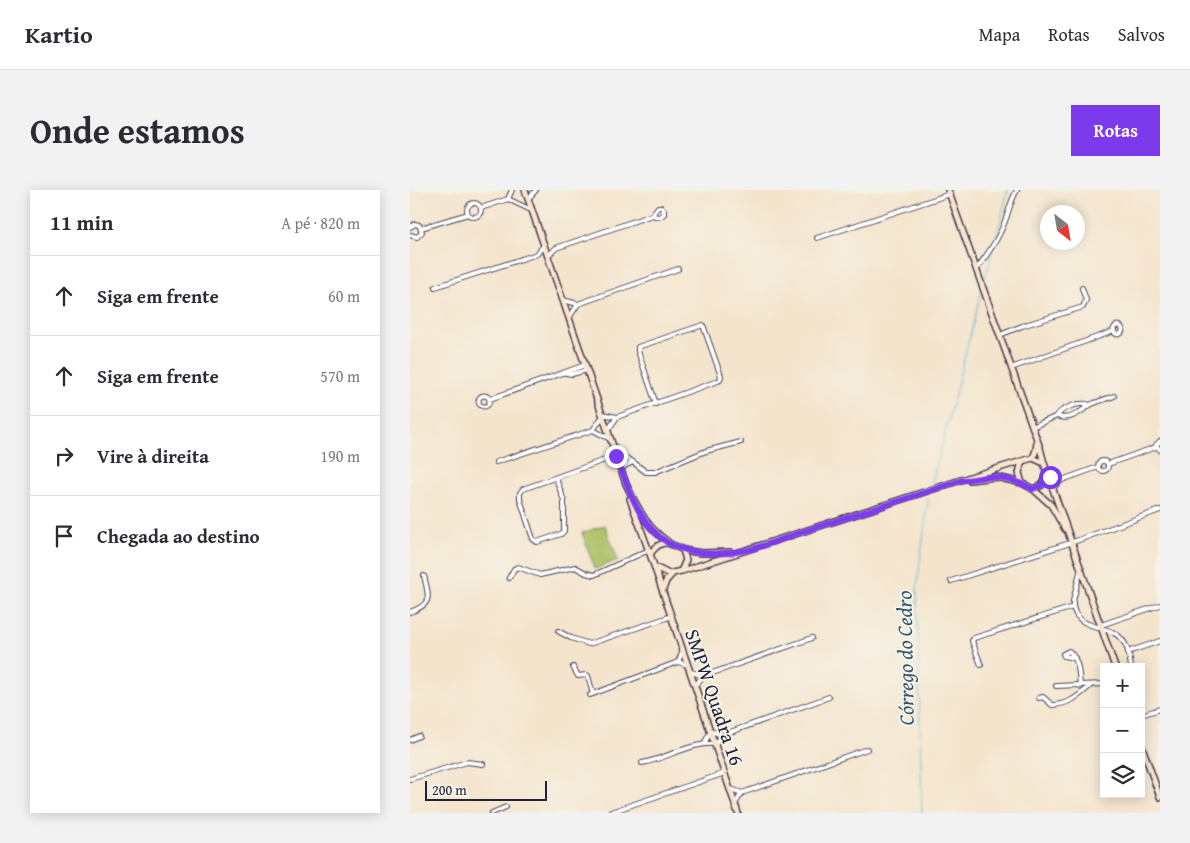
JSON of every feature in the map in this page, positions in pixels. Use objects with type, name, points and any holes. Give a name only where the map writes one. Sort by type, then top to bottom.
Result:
[{"type":"main road","points":[[525,190],[649,552],[655,567],[665,573],[681,571],[1022,461],[1033,458],[1044,463]]},
{"type":"main road","points":[[949,192],[1114,663]]},
{"type":"main road","points":[[1033,458],[1036,450],[1036,439]]},
{"type":"main road","points":[[1022,461],[1019,472],[1022,483]]},
{"type":"main road","points":[[1033,489],[1042,485],[1049,476]]},
{"type":"main road","points":[[962,480],[996,477],[1022,483],[1033,489],[1051,505],[1064,525],[1072,543]]},
{"type":"main road","points":[[626,484],[646,522],[653,531],[668,542],[683,550],[701,553],[743,551]]},
{"type":"main road","points":[[649,552],[668,542]]},
{"type":"main road","points":[[681,571],[686,560],[683,550]]},
{"type":"main road","name":"SMPW Quadra 16","points":[[655,567],[738,813]]},
{"type":"main road","points":[[663,590],[666,581],[673,573]]},
{"type":"main road","points":[[1144,753],[1160,797]]},
{"type":"street","points":[[508,199],[512,190]]},
{"type":"street","points":[[528,199],[536,190]]},
{"type":"street","points":[[976,270],[990,252],[1003,227],[1010,203],[1018,190]]},
{"type":"street","points":[[816,238],[949,192]]},
{"type":"street","points":[[481,208],[508,199],[533,211]]},
{"type":"street","points":[[468,214],[467,210],[471,203],[479,204],[481,208]]},
{"type":"street","points":[[421,228],[468,214],[475,217],[479,215],[481,208]]},
{"type":"street","points":[[536,254],[548,258],[556,248],[652,215]]},
{"type":"street","points":[[410,226],[415,224],[421,228]]},
{"type":"street","points":[[410,235],[417,237],[420,235],[421,228]]},
{"type":"street","points":[[435,287],[536,254],[544,244],[556,248]]},
{"type":"street","points":[[563,300],[578,304],[678,269]]},
{"type":"street","points":[[1000,335],[1083,307],[1086,303],[1082,288]]},
{"type":"street","points":[[569,318],[578,304]]},
{"type":"street","points":[[496,462],[593,430],[602,415],[617,418],[656,404],[721,379],[703,325],[638,347],[656,404]]},
{"type":"street","points":[[1011,368],[1114,331]]},
{"type":"street","points":[[490,399],[586,368]]},
{"type":"street","points":[[1057,416],[1062,418],[1072,417],[1090,405],[1114,396]]},
{"type":"street","points":[[1032,427],[1076,405],[1085,403],[1090,405]]},
{"type":"street","points":[[608,430],[617,418]]},
{"type":"street","points":[[593,430],[610,439]]},
{"type":"street","points":[[1053,488],[1062,480],[1098,467],[1102,461],[1108,464],[1158,449],[1156,444],[1160,441]]},
{"type":"street","points":[[556,478],[565,502],[564,531],[561,534],[537,542],[533,539],[520,499],[523,489],[616,456],[628,459],[646,472],[655,472],[706,452],[741,442]]},
{"type":"street","points":[[621,468],[633,462]]},
{"type":"street","points":[[1098,467],[1100,470],[1105,470],[1108,464]]},
{"type":"street","points":[[1049,476],[1062,480]]},
{"type":"street","points":[[951,581],[1072,543],[1160,510]]},
{"type":"street","points":[[510,578],[514,569],[518,567],[540,575],[575,566],[589,574],[594,574],[649,552]]},
{"type":"street","points":[[1081,568],[1073,601],[1075,615],[1079,620],[1101,626],[1119,637],[1125,643],[1130,663]]},
{"type":"street","points":[[410,612],[422,608],[428,601],[424,576]]},
{"type":"street","points":[[1101,626],[1160,605]]},
{"type":"street","points":[[981,664],[973,646],[972,641],[974,638],[1073,607]]},
{"type":"street","points":[[558,632],[589,644],[672,616]]},
{"type":"street","points":[[695,685],[704,676],[812,638]]},
{"type":"street","points":[[1128,652],[1160,641]]},
{"type":"street","points":[[678,662],[683,650]]},
{"type":"street","points":[[1075,658],[1080,674],[1080,686]]},
{"type":"street","points":[[573,667],[578,676],[588,676],[592,694],[678,662],[688,665]]},
{"type":"street","points":[[691,672],[704,676]]},
{"type":"street","points":[[1056,686],[1100,685]]},
{"type":"street","points":[[1039,698],[1043,697],[1052,705],[1059,705],[1075,699],[1090,686]]},
{"type":"street","points":[[642,763],[657,760],[705,742],[716,744],[722,735],[829,697]]},
{"type":"street","points":[[1145,715],[1160,709]]},
{"type":"street","points":[[705,742],[711,730],[722,735]]},
{"type":"street","points":[[410,740],[419,736]]},
{"type":"street","points":[[731,789],[742,793],[867,749]]},
{"type":"street","points":[[410,779],[466,762],[483,764]]},
{"type":"street","points":[[612,812],[726,773]]},
{"type":"street","points":[[736,804],[742,793]]},
{"type":"street","points":[[492,813],[506,808]]},
{"type":"green space","points":[[605,525],[618,560],[595,569],[582,533]]},
{"type":"waterway","points":[[996,238],[1008,190]]},
{"type":"waterway","points":[[984,283],[992,252]]},
{"type":"waterway","points":[[931,487],[981,293]]},
{"type":"waterway","name":"Córrego do Cedro","points":[[922,813],[917,587],[928,499]]},
{"type":"route","points":[[616,456],[638,510],[653,531],[683,550],[701,553],[743,551],[962,480],[988,477],[1004,478],[1022,483],[1033,489],[1042,485],[1048,475],[1050,477]]}]
